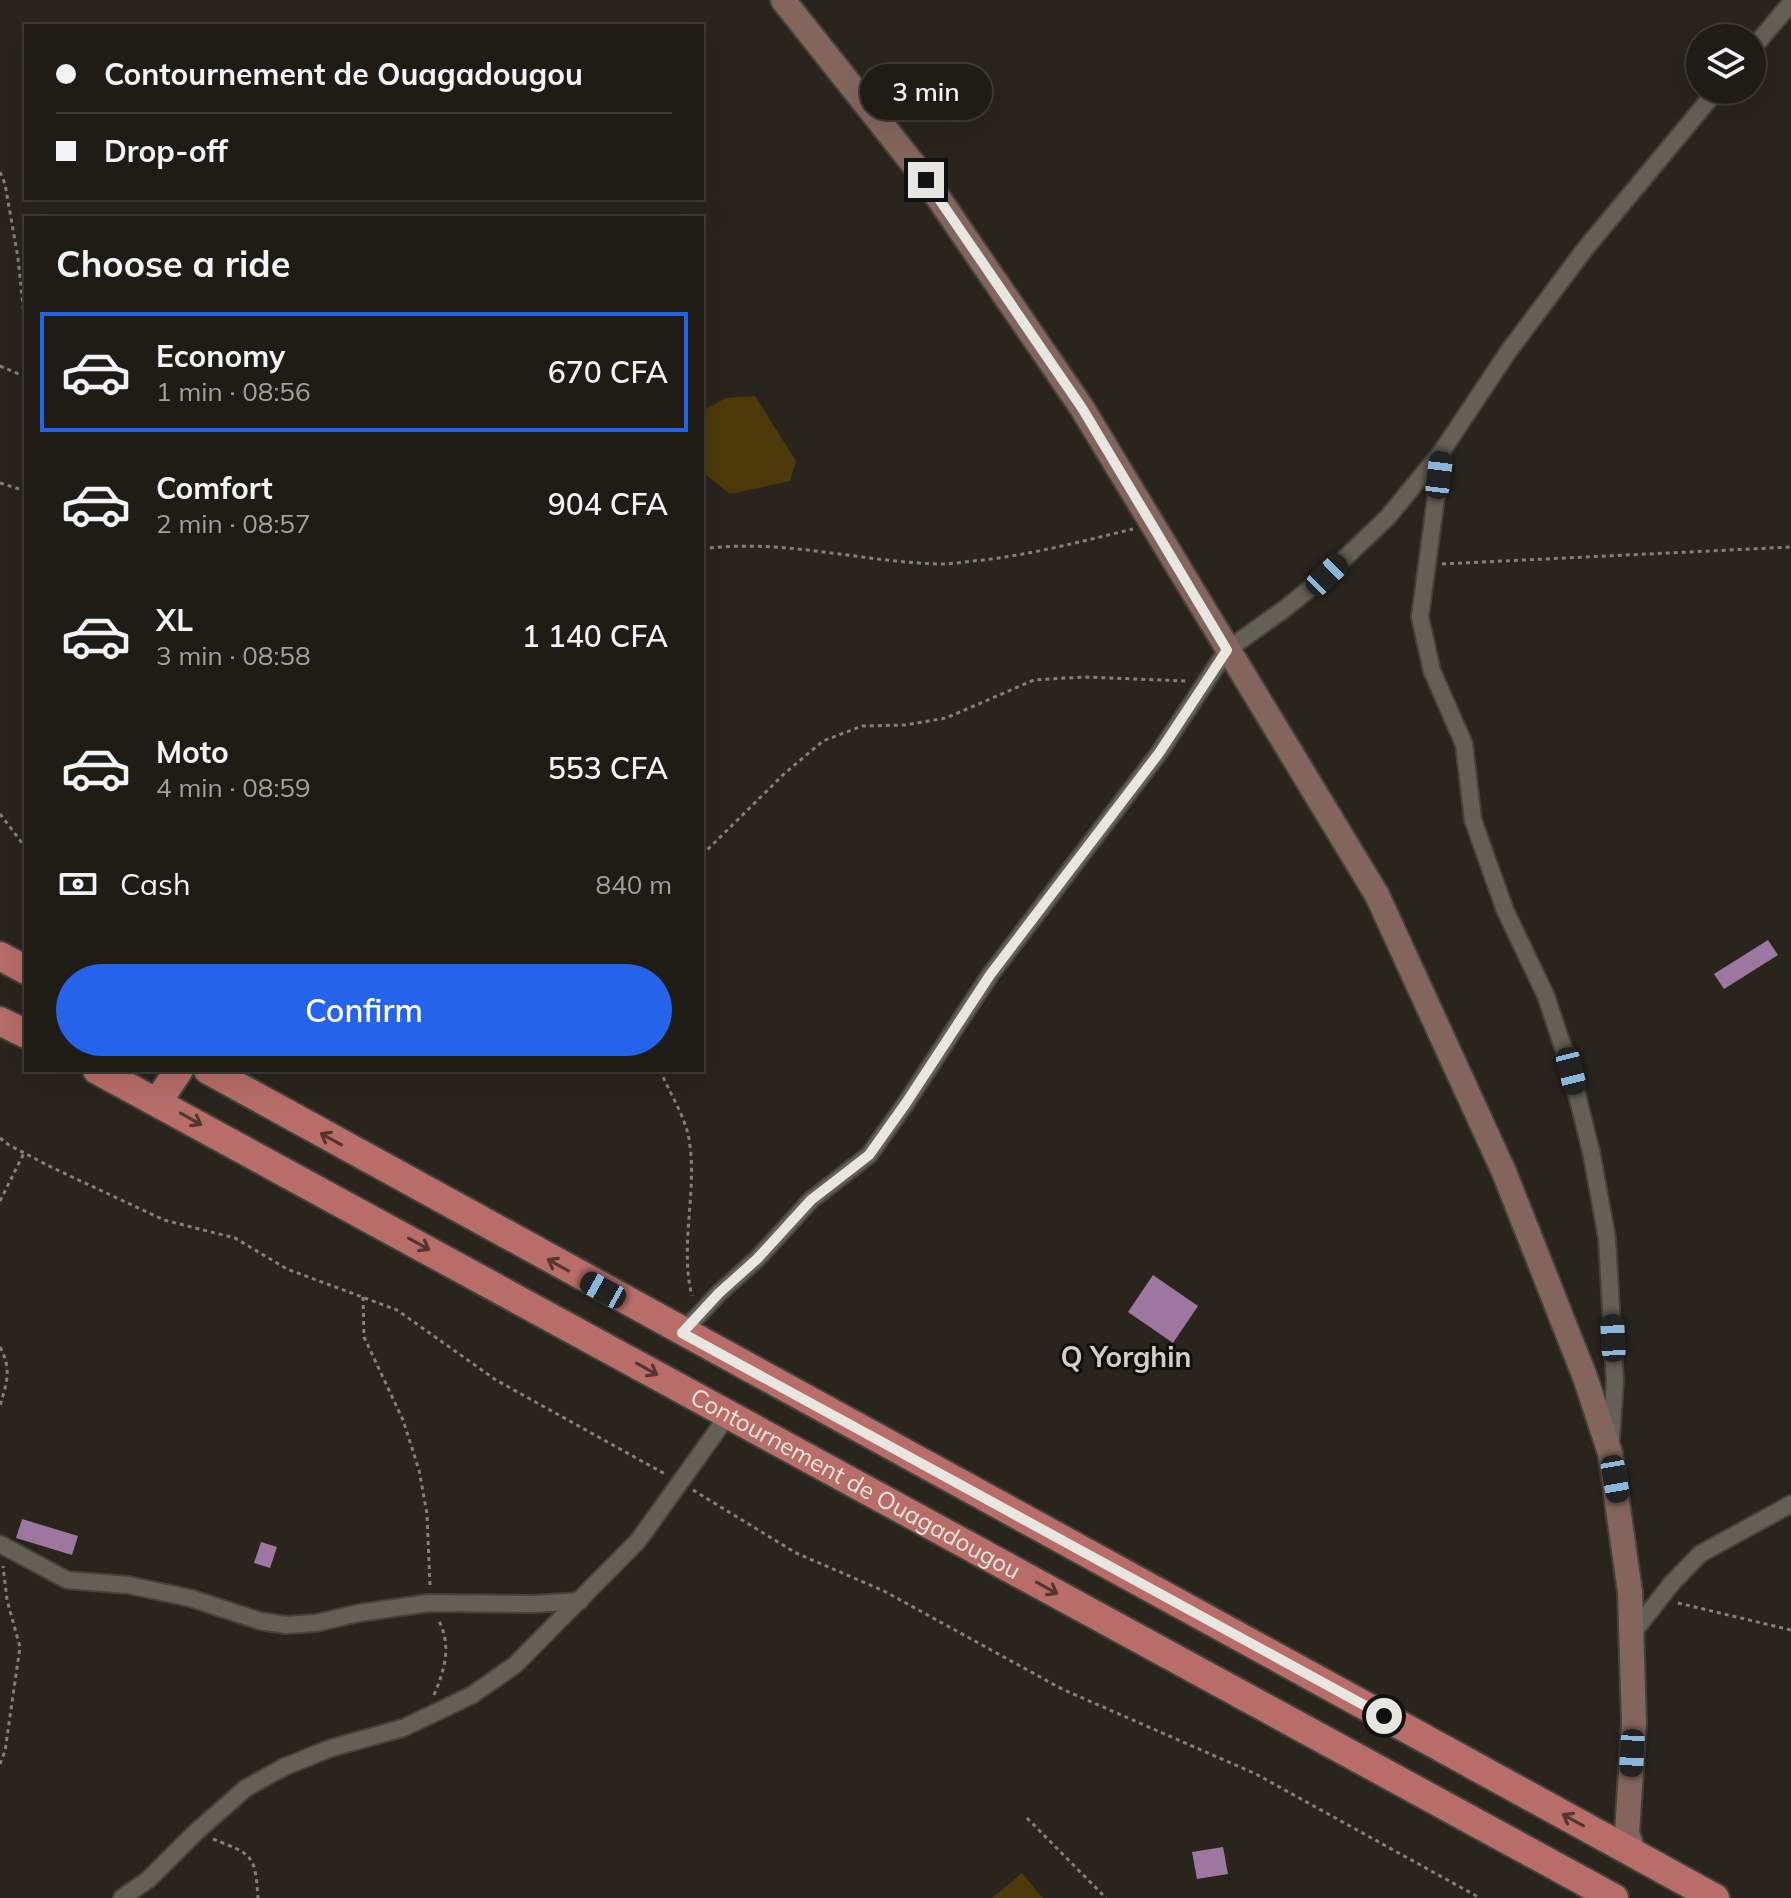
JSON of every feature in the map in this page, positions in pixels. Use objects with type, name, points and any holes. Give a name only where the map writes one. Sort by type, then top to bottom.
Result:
[{"type":"highway","points":[[0,956],[24,969]]},
{"type":"highway","points":[[0,1021],[24,1033]]},
{"type":"highway","name":"Contournement de Ouagadougou","points":[[101,1072],[1614,1898]]},
{"type":"highway","points":[[158,1101],[178,1072]]},
{"type":"highway","name":"Contournement de Ouagadougou","points":[[212,1072],[690,1324],[1715,1898]]},
{"type":"highway","points":[[1624,1898],[1634,1854]]},
{"type":"main road","points":[[783,0],[926,180],[1082,408],[1377,895],[1504,1172],[1585,1377],[1610,1453],[1630,1592],[1634,1723],[1627,1833],[1634,1854]]},
{"type":"street","points":[[1766,32],[1791,3]]},
{"type":"street","points":[[690,1324],[757,1259],[811,1200],[869,1155],[990,975],[1159,753],[1227,650],[1327,575],[1388,517],[1442,451],[1508,352],[1585,249],[1705,104]]},
{"type":"street","points":[[1442,451],[1420,617],[1432,671],[1464,744],[1473,820],[1505,910],[1546,996],[1571,1071],[1591,1151],[1607,1238],[1615,1382],[1610,1453]]},
{"type":"street","points":[[122,1898],[149,1879],[246,1788],[284,1767],[331,1748],[403,1728],[472,1695],[515,1665],[638,1541],[729,1414]]},
{"type":"street","points":[[1632,1634],[1700,1554],[1791,1504]]},
{"type":"street","points":[[0,1544],[67,1580],[159,1591],[260,1621],[286,1625],[316,1623],[429,1603],[580,1601]]},
{"type":"path","points":[[0,172],[5,184],[18,258],[24,316]]},
{"type":"path","points":[[0,366],[24,376]]},
{"type":"path","points":[[0,483],[24,490]]},
{"type":"path","points":[[704,549],[728,545],[811,549],[882,560],[944,564],[1034,554],[1151,524]]},
{"type":"path","points":[[1426,565],[1791,547]]},
{"type":"path","points":[[704,853],[785,773],[823,741],[862,726],[905,725],[946,718],[1034,680],[1084,677],[1179,682],[1209,677]]},
{"type":"path","points":[[0,814],[24,845]]},
{"type":"path","points":[[661,1072],[689,1138],[690,1324]]},
{"type":"path","points":[[0,1138],[24,1153],[164,1220],[235,1238],[287,1269],[397,1310],[496,1380],[681,1483],[796,1553],[884,1591],[1062,1689],[1256,1774],[1480,1898]]},
{"type":"path","points":[[0,1201],[24,1153]]},
{"type":"path","points":[[363,1297],[364,1337],[403,1420],[419,1470],[427,1514],[429,1603],[445,1633],[446,1668],[424,1717]]},
{"type":"path","points":[[0,1347],[9,1363],[0,1406]]},
{"type":"path","points":[[0,1544],[7,1600],[20,1647],[5,1751],[0,1764]]},
{"type":"path","points":[[1659,1599],[1791,1630]]},
{"type":"path","points":[[1027,1818],[1106,1898]]},
{"type":"path","points":[[196,1832],[241,1850],[250,1857],[255,1867],[258,1898]]},
{"type":"shaded area","points":[[755,396],[796,461],[790,481],[730,494],[704,474],[704,410],[726,398]]},
{"type":"shaded area","points":[[1022,1873],[1043,1898],[992,1898]]},
{"type":"building","points":[[1768,940],[1778,955],[1724,989],[1714,974]]},
{"type":"building","points":[[1153,1275],[1198,1306],[1173,1343],[1128,1312]]},
{"type":"building","points":[[22,1519],[78,1536],[72,1555],[16,1538]]},
{"type":"building","points":[[261,1542],[277,1547],[270,1568],[254,1563]]},
{"type":"building","points":[[1223,1847],[1228,1874],[1197,1879],[1192,1852]]},
{"type":"district","name":"Q Yorghin","points":[[1126,1357]]},
{"type":"route","points":[[926,180],[1082,408],[1227,650],[1159,753],[990,975],[869,1155],[811,1200],[682,1333],[1384,1716]]}]
